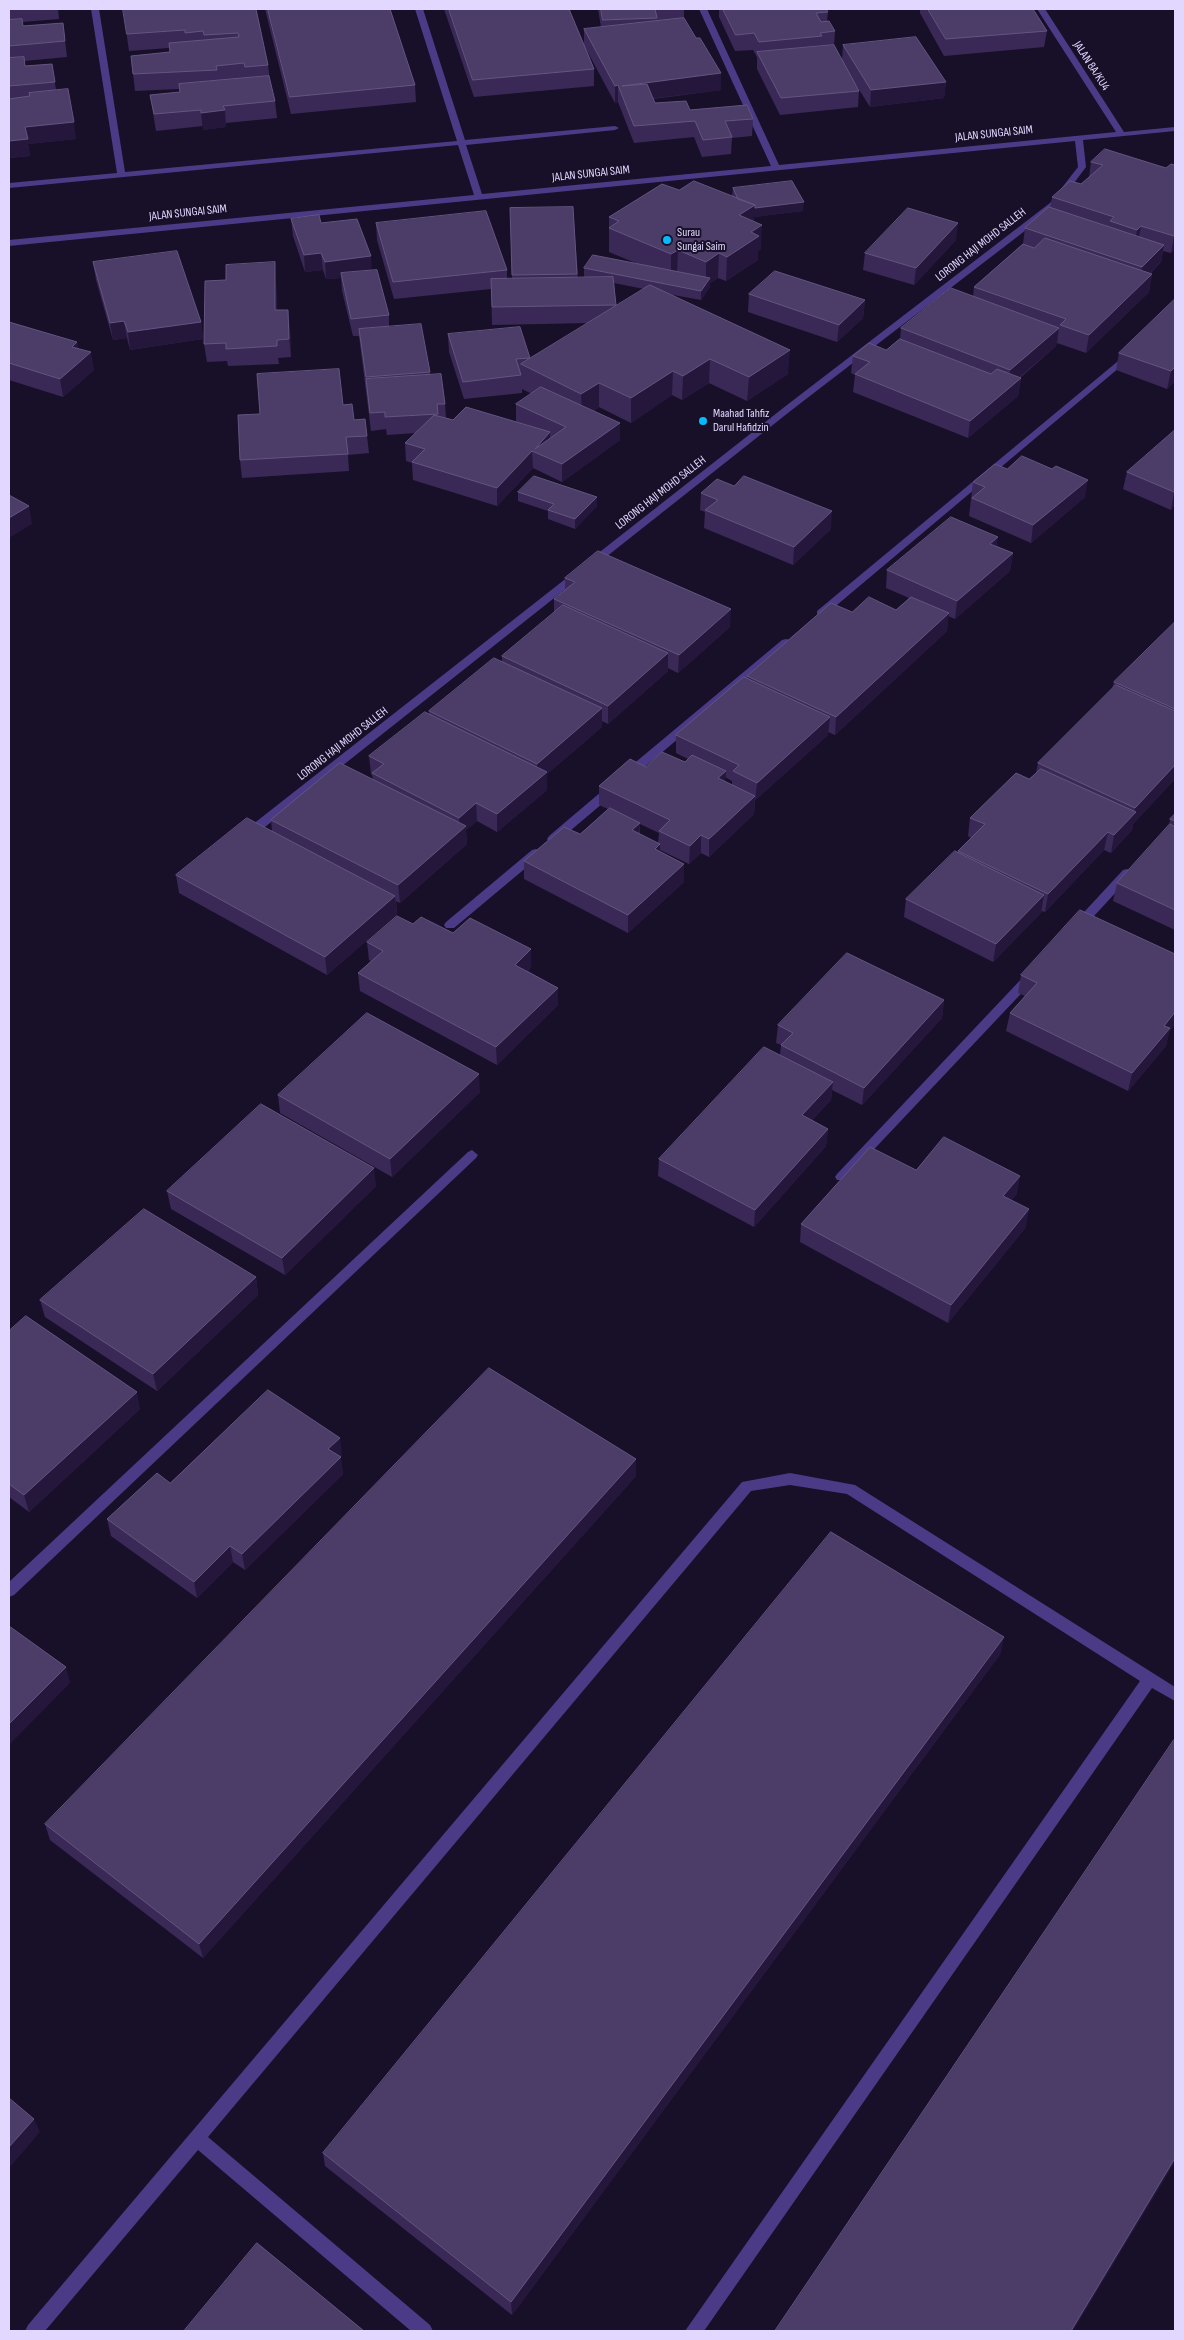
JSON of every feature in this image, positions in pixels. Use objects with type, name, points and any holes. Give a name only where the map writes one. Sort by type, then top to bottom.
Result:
[{"type":"street","points":[[95,9],[121,174]]},
{"type":"street","points":[[419,9],[479,198]]},
{"type":"street","points":[[703,9],[776,168]]},
{"type":"street","name":"JALAN 8A/KU4","points":[[1041,9],[1121,134]]},
{"type":"street","points":[[9,186],[615,128]]},
{"type":"street","name":"JALAN SUNGAI SAIM","points":[[9,243],[1175,129]]},
{"type":"street","name":"LORONG HAJI MOHD SALLEH","points":[[242,840],[790,407],[1053,205],[1082,167],[1079,138]]},
{"type":"street","points":[[811,621],[1137,348]]},
{"type":"street","points":[[450,925],[796,634]]},
{"type":"street","points":[[1066,938],[1134,866]]},
{"type":"street","points":[[841,1177],[1039,967]]},
{"type":"street","points":[[9,1591],[472,1154]]},
{"type":"street","points":[[34,2331],[747,1486],[790,1479],[850,1489],[1175,1695]]},
{"type":"street","points":[[694,2331],[1150,1679]]},
{"type":"street","points":[[197,2138],[424,2331]]},
{"type":"building","points":[[123,9],[256,9],[268,65],[245,67],[244,63],[216,66],[217,70],[133,74],[131,56],[170,52],[169,43],[239,37],[238,33],[204,35],[203,31],[185,33],[185,30],[127,34]]},
{"type":"building","points":[[268,9],[390,9],[415,85],[290,97]]},
{"type":"building","points":[[449,9],[569,9],[594,69],[473,80]]},
{"type":"building","points":[[601,9],[655,9],[657,18],[603,20]]},
{"type":"building","points":[[723,9],[826,9],[828,12],[816,13],[821,22],[829,21],[835,31],[820,33],[822,36],[759,42],[754,33],[736,35]]},
{"type":"building","points":[[928,9],[1033,9],[1047,31],[946,39]]},
{"type":"building","points":[[684,18],[696,38],[700,38],[721,73],[622,86],[647,84],[655,103],[686,101],[690,110],[747,105],[753,119],[725,121],[732,137],[703,140],[695,121],[634,126],[618,85],[615,86],[584,29]]},
{"type":"building","points":[[22,19],[23,26],[63,23],[65,41],[9,46],[9,20]]},
{"type":"building","points":[[916,37],[946,82],[871,90],[843,45]]},
{"type":"building","points":[[834,45],[859,91],[781,98],[757,52]]},
{"type":"building","points":[[24,57],[25,66],[52,64],[55,82],[9,86],[9,58]]},
{"type":"building","points":[[269,76],[275,101],[223,106],[225,110],[201,113],[201,110],[154,114],[150,95],[180,92],[179,84]]},
{"type":"building","points":[[68,89],[74,122],[25,127],[28,139],[9,141],[9,99],[30,96],[29,93]]},
{"type":"building","points":[[1105,149],[1166,168],[1171,164],[1175,165],[1174,236],[1141,226],[1137,230],[1110,221],[1114,217],[1052,197],[1070,181],[1081,184],[1103,165],[1091,162]]},
{"type":"building","points":[[694,181],[755,205],[739,215],[762,225],[751,232],[759,236],[727,257],[719,253],[706,262],[678,250],[671,254],[609,228],[619,221],[609,217],[662,184],[679,190]]},
{"type":"building","points":[[792,181],[804,202],[755,208],[755,205],[738,199],[733,188]]},
{"type":"building","points":[[573,207],[577,274],[512,275],[510,208]]},
{"type":"building","points":[[1049,207],[1164,245],[1142,267],[1025,228]]},
{"type":"building","points":[[908,208],[958,223],[916,268],[865,253]]},
{"type":"building","points":[[486,211],[507,270],[393,282],[376,223]]},
{"type":"building","points":[[319,215],[321,223],[357,219],[371,256],[325,262],[321,253],[304,255],[291,219]]},
{"type":"building","points":[[1045,238],[1152,274],[1089,335],[1060,325],[1066,319],[974,287],[1023,244],[1034,248]]},
{"type":"building","points":[[177,251],[201,322],[128,332],[124,321],[110,323],[93,262]]},
{"type":"building","points":[[593,255],[710,278],[701,291],[584,268]]},
{"type":"building","points":[[275,262],[275,310],[288,310],[289,339],[277,340],[277,346],[226,349],[226,343],[204,344],[205,281],[226,280],[226,265]]},
{"type":"building","points":[[377,270],[389,315],[351,319],[341,273]]},
{"type":"building","points":[[775,271],[865,300],[839,325],[749,294]]},
{"type":"building","points":[[613,277],[616,305],[492,307],[491,279]]},
{"type":"building","points":[[650,285],[790,350],[749,377],[710,359],[683,376],[673,371],[631,398],[599,383],[581,394],[521,364]]},
{"type":"building","points":[[951,288],[1059,328],[1010,370],[901,328]]},
{"type":"building","points":[[1175,299],[1175,367],[1171,371],[1119,353]]},
{"type":"building","points":[[9,322],[77,342],[72,347],[91,352],[60,379],[9,363]]},
{"type":"building","points":[[421,324],[430,372],[366,377],[359,329]]},
{"type":"building","points":[[520,327],[530,358],[516,359],[521,375],[463,382],[448,334]]},
{"type":"building","points":[[900,339],[991,374],[997,369],[1021,378],[970,421],[855,374],[870,362],[853,356],[869,343],[886,350]]},
{"type":"building","points":[[339,369],[343,405],[352,404],[354,420],[365,419],[367,436],[346,437],[348,454],[240,460],[238,415],[260,414],[257,374]]},
{"type":"building","points":[[441,374],[445,404],[437,404],[438,414],[385,417],[385,412],[370,413],[366,379]]},
{"type":"building","points":[[541,387],[620,423],[562,464],[532,451],[497,488],[412,462],[425,449],[405,443],[434,415],[453,420],[466,407],[550,432],[535,449],[566,427],[516,404]]},
{"type":"building","points":[[1175,430],[1174,492],[1127,472]]},
{"type":"building","points":[[1022,456],[1052,469],[1056,466],[1088,480],[1033,525],[972,498],[985,487],[973,482],[995,464],[1007,469]]},
{"type":"building","points":[[534,476],[597,497],[575,519],[548,510],[554,504],[518,492]]},
{"type":"building","points":[[744,476],[832,511],[794,547],[705,510],[718,500],[701,493],[717,479],[734,486]]},
{"type":"building","points":[[9,495],[29,506],[9,518]]},
{"type":"building","points":[[951,517],[998,537],[990,544],[1013,553],[957,601],[887,570]]},
{"type":"building","points":[[598,551],[731,609],[679,655],[554,599],[575,582],[565,578]]},
{"type":"building","points":[[869,597],[896,610],[911,597],[949,613],[836,717],[747,676],[831,603],[852,612]]},
{"type":"building","points":[[563,605],[668,653],[608,706],[502,656]]},
{"type":"building","points":[[1175,622],[1175,709],[1114,682]]},
{"type":"building","points":[[494,658],[602,708],[537,764],[429,711]]},
{"type":"building","points":[[744,677],[830,717],[757,783],[733,771],[739,765],[676,735]]},
{"type":"building","points":[[1116,685],[1175,711],[1175,765],[1135,808],[1038,763]]},
{"type":"building","points":[[425,712],[547,772],[497,814],[476,803],[459,818],[372,773],[384,764],[369,756]]},
{"type":"building","points":[[662,752],[685,762],[692,755],[726,771],[718,778],[755,796],[709,839],[701,835],[690,846],[659,831],[670,820],[599,786],[630,759],[646,767]]},
{"type":"building","points":[[340,763],[466,826],[398,885],[271,820]]},
{"type":"building","points":[[1041,769],[1136,812],[1114,835],[1108,832],[1048,894],[958,851],[985,824],[970,818],[1016,773],[1029,779]]},
{"type":"building","points":[[610,808],[640,823],[632,830],[660,844],[655,849],[684,864],[628,915],[524,861],[564,827],[580,834]]},
{"type":"building","points":[[1175,814],[1175,821],[1170,819]]},
{"type":"building","points":[[247,818],[395,896],[325,957],[176,875]]},
{"type":"building","points":[[1170,824],[1175,827],[1175,910],[1117,883]]},
{"type":"building","points":[[955,851],[1044,895],[996,944],[906,899]]},
{"type":"building","points":[[1080,910],[1175,954],[1175,1012],[1164,1026],[1170,1028],[1132,1073],[1010,1013],[1037,983],[1021,975]]},
{"type":"building","points":[[397,916],[413,924],[421,917],[453,933],[470,918],[531,949],[515,965],[558,988],[496,1047],[358,973],[383,951],[367,942]]},
{"type":"building","points":[[847,953],[944,1000],[864,1088],[781,1045],[793,1033],[778,1025]]},
{"type":"building","points":[[367,1013],[479,1074],[390,1159],[278,1095]]},
{"type":"building","points":[[764,1047],[833,1082],[802,1115],[828,1129],[755,1210],[659,1159]]},
{"type":"building","points":[[261,1104],[374,1168],[282,1258],[167,1191]]},
{"type":"building","points":[[944,1137],[1020,1176],[1003,1196],[1029,1209],[951,1305],[801,1224],[870,1147],[916,1170]]},
{"type":"building","points":[[144,1209],[256,1277],[153,1374],[40,1300]]},
{"type":"building","points":[[26,1316],[137,1392],[24,1495],[9,1484],[9,1331]]},
{"type":"building","points":[[489,1368],[636,1459],[199,1944],[45,1824]]},
{"type":"building","points":[[268,1390],[340,1438],[328,1449],[341,1457],[242,1554],[230,1546],[194,1582],[107,1519],[157,1473],[170,1483]]},
{"type":"building","points":[[831,1532],[1004,1637],[511,2302],[323,2153]]},
{"type":"building","points":[[9,1626],[66,1667],[9,1724]]},
{"type":"building","points":[[1174,1740],[1175,2158],[1071,2331],[775,2331]]},
{"type":"building","points":[[9,2098],[34,2119],[9,2147]]},
{"type":"building","points":[[257,2243],[364,2331],[184,2331]]},
{"type":"place","name":"Surau Sungai Saim","points":[[667,240]]},
{"type":"place","name":"Maahad Tahfiz Darul Hafidzin","points":[[703,421]]}]
